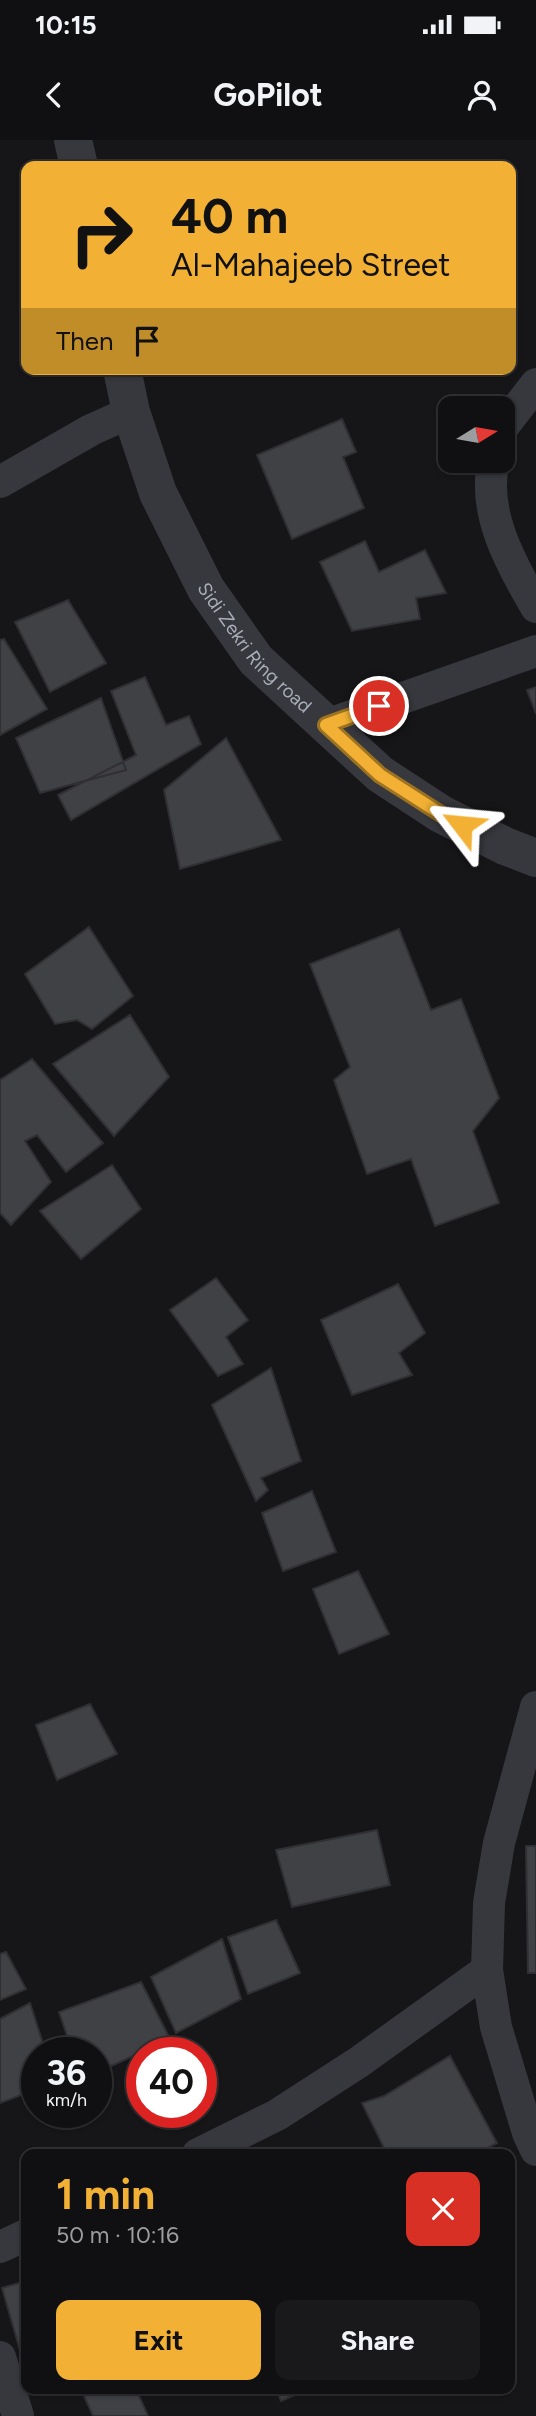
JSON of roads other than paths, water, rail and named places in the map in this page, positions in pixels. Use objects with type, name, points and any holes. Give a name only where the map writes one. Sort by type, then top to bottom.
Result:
[{"type":"street","points":[[73,140],[78,161]]},
{"type":"street","name":"Sidi Zekri Ring road","points":[[123,375],[131,412],[158,493],[206,589],[256,660],[380,775],[441,814],[505,846],[536,858]]},
{"type":"street","points":[[515,411],[536,384]]},
{"type":"street","points":[[0,482],[90,430],[131,412]]},
{"type":"street","points":[[490,473],[497,528],[536,607]]},
{"type":"street","points":[[326,725],[536,651]]},
{"type":"street","points":[[536,1712],[499,1843],[489,1903],[487,1970],[496,2027],[528,2133],[536,2150]]},
{"type":"street","points":[[208,2149],[277,2115],[359,2062],[487,1970]]},
{"type":"street","points":[[0,2247],[21,2237]]},
{"type":"street","points":[[0,2357],[18,2416]]}]
